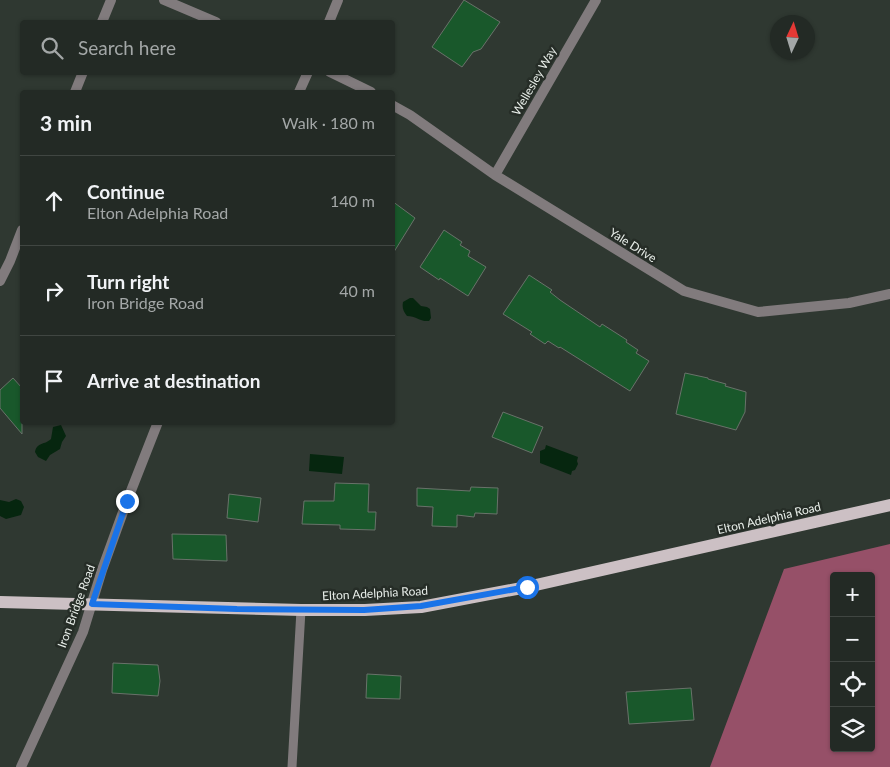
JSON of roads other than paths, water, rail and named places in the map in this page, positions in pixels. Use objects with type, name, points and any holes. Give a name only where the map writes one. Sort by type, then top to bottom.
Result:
[{"type":"main road","name":"Elton Adelphia Road","points":[[0,602],[301,610],[364,610],[421,606],[536,585],[890,505]]},
{"type":"street","points":[[103,20],[111,0]]},
{"type":"street","points":[[164,0],[211,20]]},
{"type":"street","points":[[330,20],[338,0]]},
{"type":"street","name":"Wellesley Way","points":[[495,175],[596,0]]},
{"type":"street","points":[[76,90],[82,75]]},
{"type":"street","points":[[300,90],[307,75]]},
{"type":"street","points":[[336,75],[367,90]]},
{"type":"street","name":"Yale Drive","points":[[395,107],[410,115],[495,175],[684,291],[758,312],[849,303],[890,294]]},
{"type":"street","points":[[0,281],[10,262],[20,235]]},
{"type":"street","name":"Iron Bridge Road","points":[[21,767],[83,632],[127,501],[157,425]]},
{"type":"lane","points":[[292,767],[301,610]]}]
